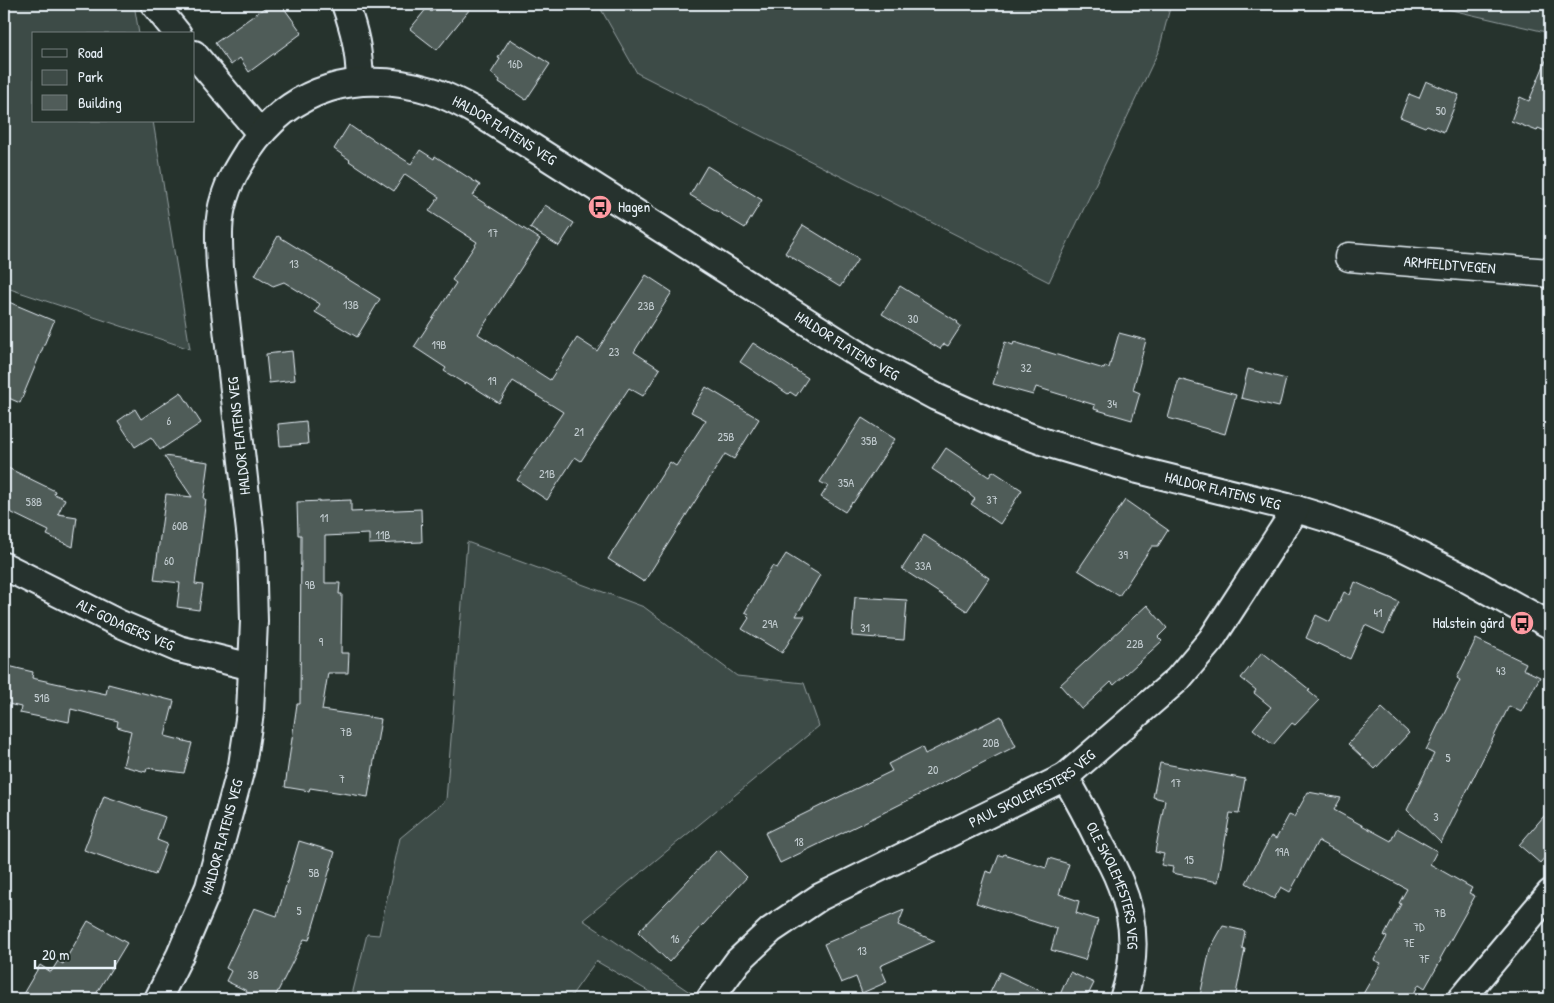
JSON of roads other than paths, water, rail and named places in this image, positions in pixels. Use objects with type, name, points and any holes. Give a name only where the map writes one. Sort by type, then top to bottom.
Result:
[{"type":"street","points":[[154,4],[176,32]]},
{"type":"street","points":[[345,4],[357,40],[360,58],[360,82]]},
{"type":"street","points":[[195,55],[260,134]]},
{"type":"street","name":"HALDOR FLATENS VEG","points":[[158,999],[180,955],[209,887],[242,765],[250,713],[254,621],[252,549],[221,276],[218,227],[223,200],[234,173],[260,134],[283,112],[305,98],[328,88],[360,82],[383,82],[410,85],[453,99],[477,112],[869,361],[936,397],[1003,427],[1050,444],[1138,470],[1296,509],[1396,544],[1465,578],[1550,625]]},
{"type":"street","name":"ARMFELDTVEGEN","points":[[1349,257],[1550,273]]},
{"type":"street","name":"PAUL SKOLEMESTERS VEG","points":[[710,999],[738,961],[771,930],[820,897],[1066,777],[1178,679],[1210,640],[1296,509]]},
{"type":"street","name":"ALF GODAGERS VEG","points":[[4,566],[118,623],[179,649],[252,667]]},
{"type":"street","name":"OLE SKOLEMESTERS VEG","points":[[1066,777],[1120,882],[1130,910],[1133,956],[1123,999]]},
{"type":"street","points":[[1461,999],[1550,893]]},
{"type":"place","name":"Hagen","points":[[600,207]]},
{"type":"place","name":"Halstein gård","points":[[1522,623]]}]
